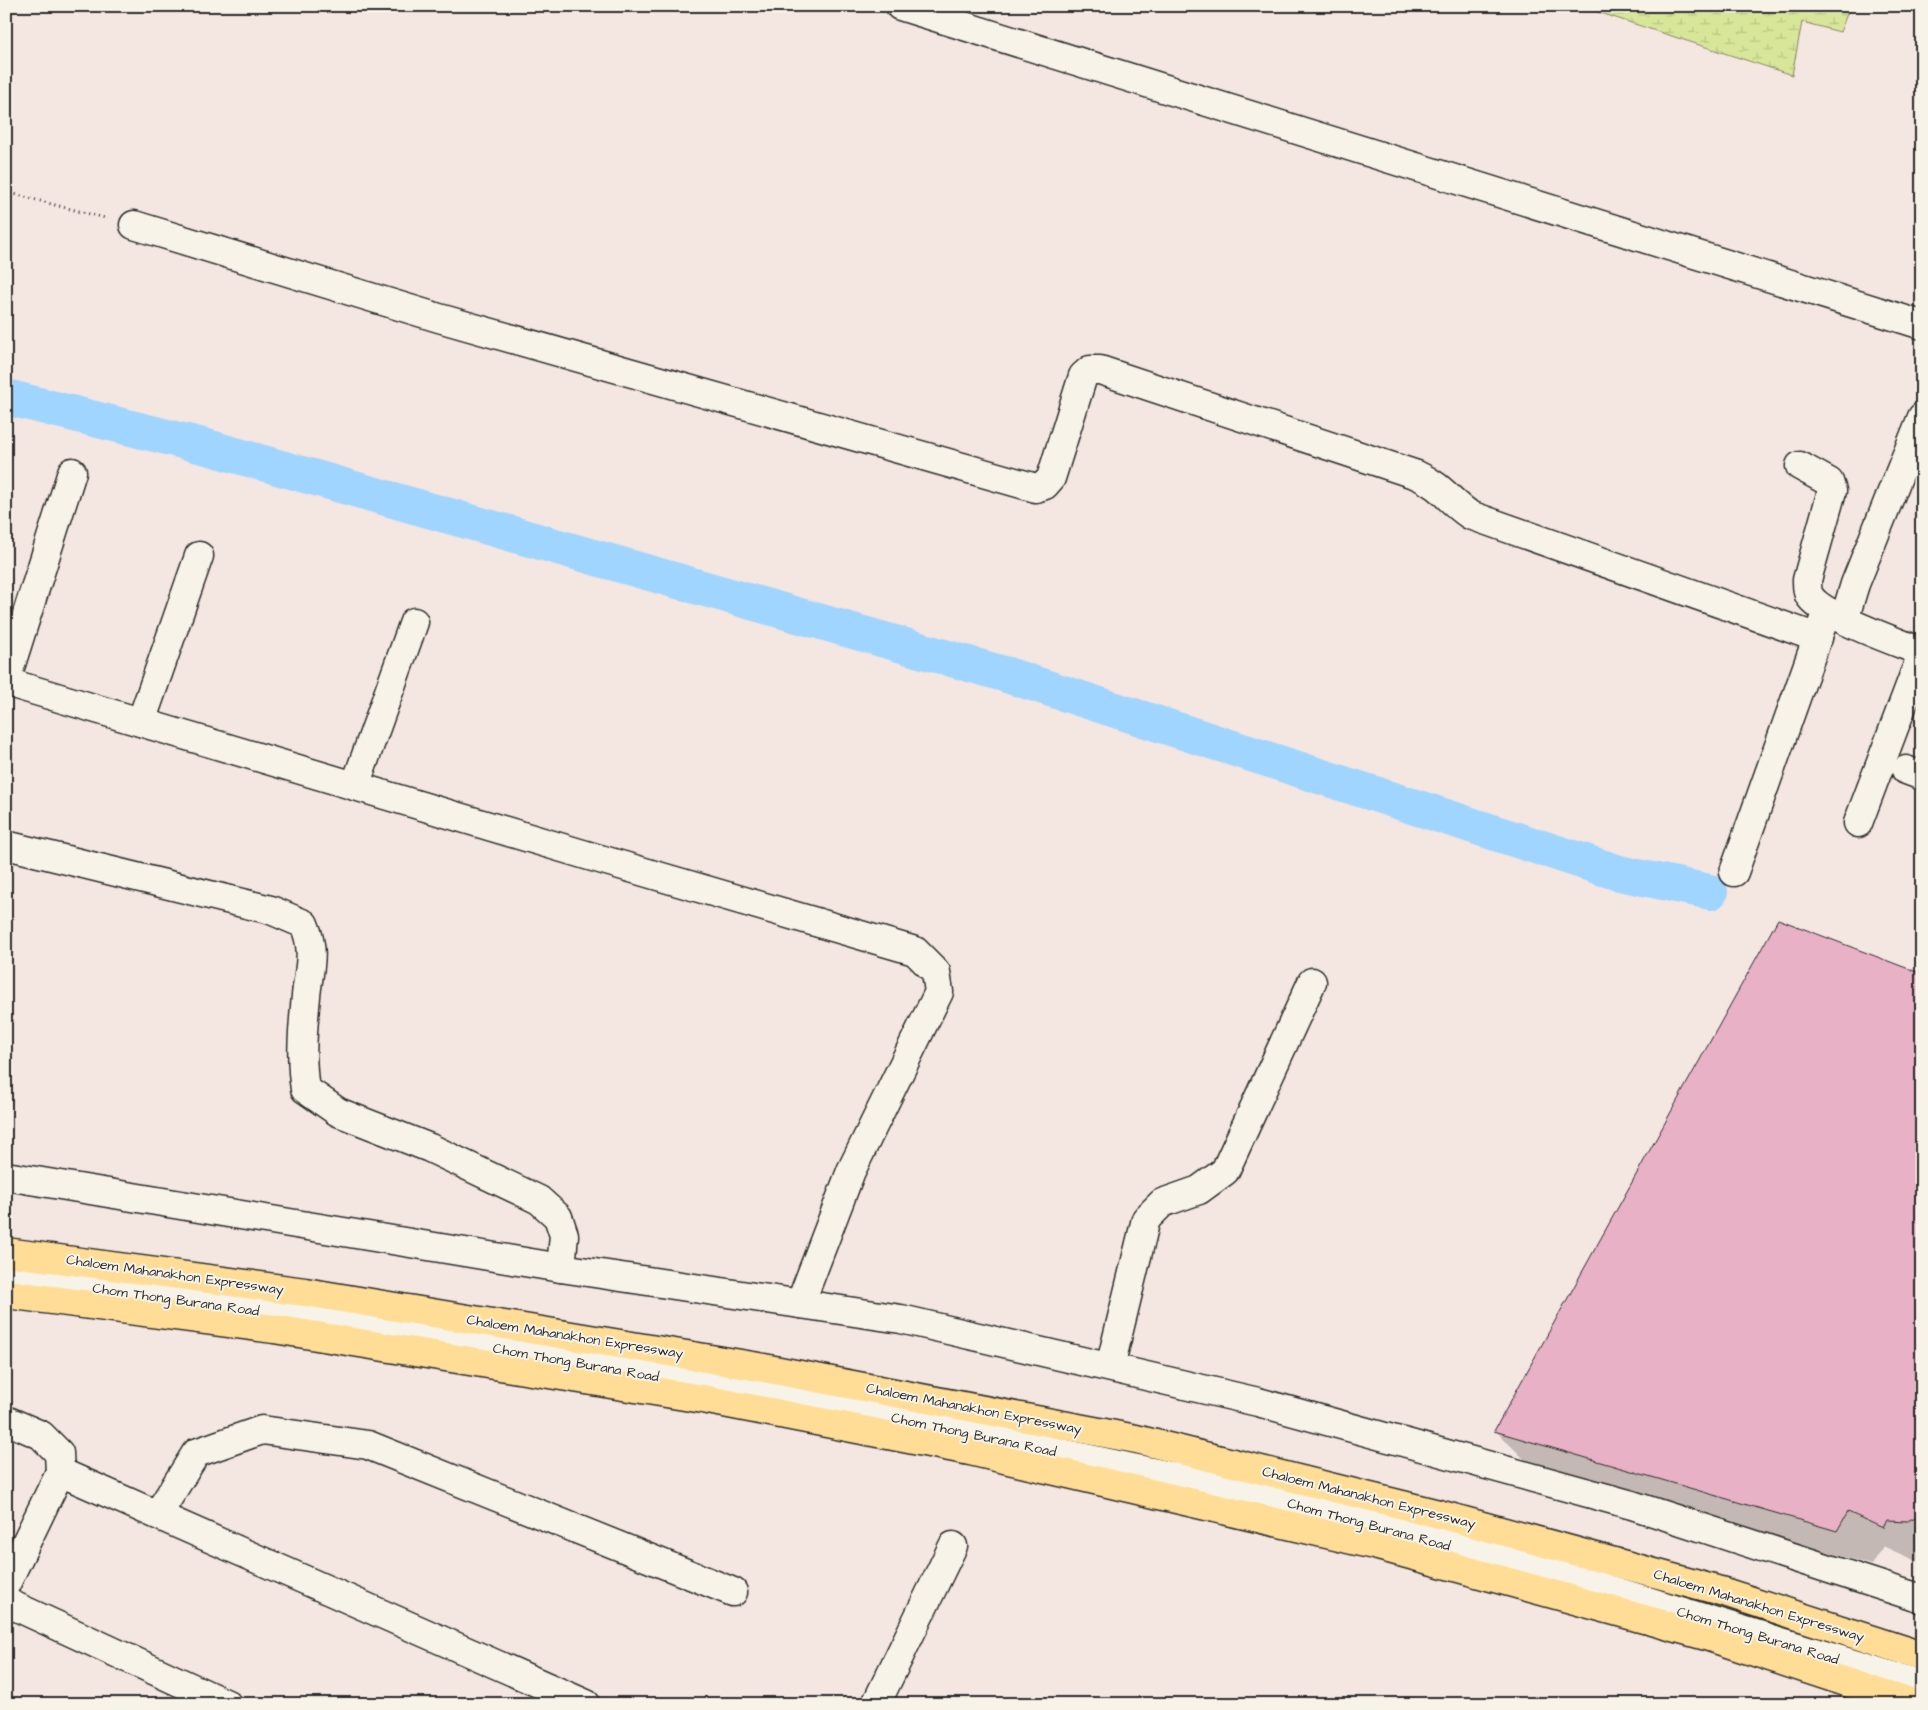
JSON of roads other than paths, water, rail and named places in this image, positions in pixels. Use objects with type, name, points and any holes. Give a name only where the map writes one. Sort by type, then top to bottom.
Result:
[{"type":"highway","name":"Chaloem Mahanakhon Expressway","points":[[6,1252],[305,1292],[714,1359],[1136,1439],[1435,1513],[1715,1590],[1922,1656]]},
{"type":"highway","points":[[6,1294],[323,1337],[703,1399],[970,1451],[1378,1546],[1706,1636],[1913,1704]]},
{"type":"street","points":[[900,6],[1922,325]]},
{"type":"street","points":[[134,225],[439,318],[1036,488],[1045,485],[1051,478],[1083,376],[1090,370],[1100,370],[1418,475],[1435,484],[1470,515],[1818,638]]},
{"type":"street","points":[[1734,872],[1818,638],[1835,616],[1855,584],[1922,417]]},
{"type":"street","points":[[1800,466],[1829,482],[1832,491],[1807,580],[1808,595],[1818,606],[1835,616],[1922,653],[1858,823]]},
{"type":"street","points":[[72,472],[6,681],[915,951],[936,972],[939,992],[851,1171],[800,1304]]},
{"type":"street","points":[[141,722],[199,556]]},
{"type":"street","points":[[355,786],[414,622]]},
{"type":"street","points":[[6,845],[271,910],[304,924],[310,940],[312,959],[306,994],[300,1061],[304,1089],[338,1112],[430,1148],[539,1200],[558,1217],[564,1235],[561,1268]]},
{"type":"street","points":[[1110,1367],[1146,1219],[1162,1203],[1199,1190],[1224,1170],[1312,982]]},
{"type":"street","points":[[6,1176],[561,1268],[901,1319],[1258,1402],[1632,1505],[1922,1600]]},
{"type":"street","name":"Chom Thong Burana Road","points":[[6,1276],[412,1334],[872,1413],[1245,1492],[1569,1577],[1922,1685]]},
{"type":"street","points":[[6,1420],[41,1435],[59,1453],[60,1472],[6,1584]]},
{"type":"street","points":[[158,1514],[196,1453],[262,1430],[368,1445],[733,1592]]},
{"type":"street","points":[[60,1472],[586,1704]]},
{"type":"street","points":[[876,1704],[953,1546]]},
{"type":"street","points":[[6,1602],[227,1704]]},
{"type":"waterway","points":[[6,397],[207,447],[1004,674],[1619,873],[1710,892]]}]
